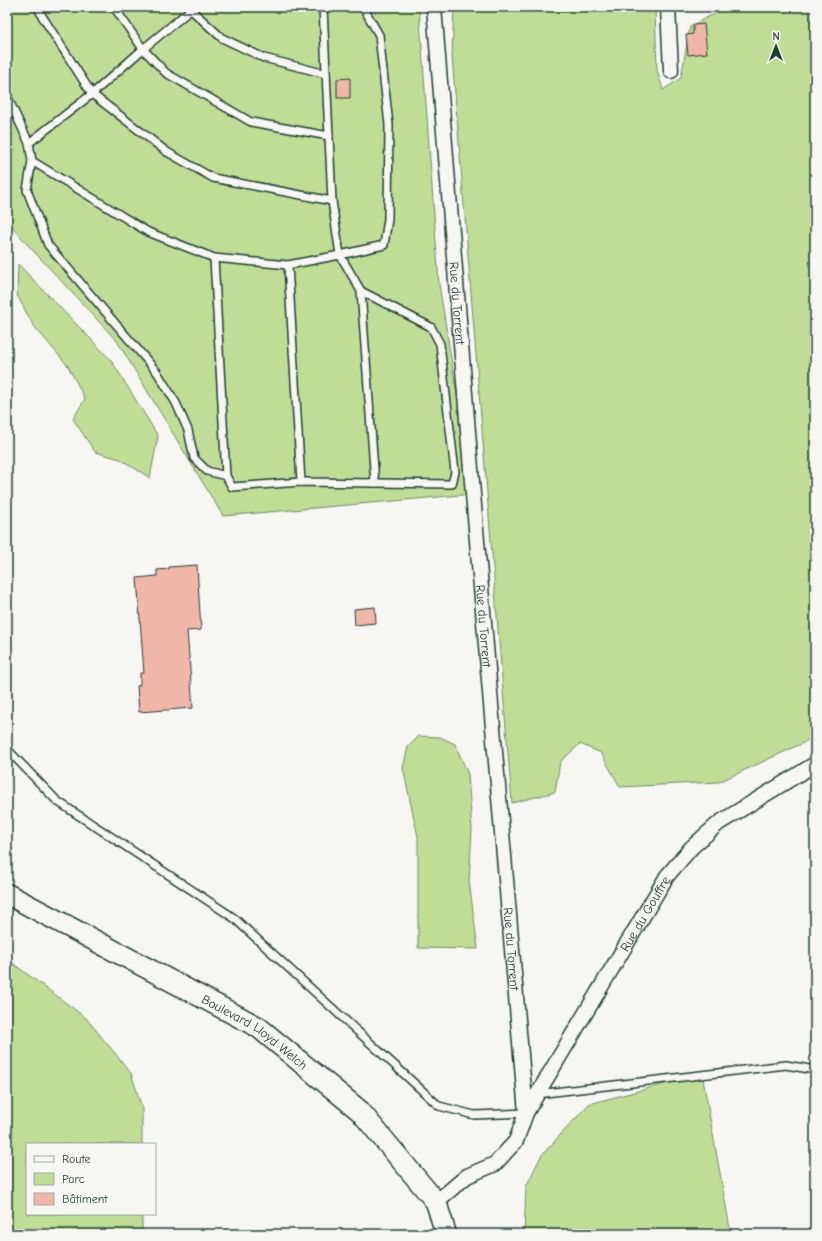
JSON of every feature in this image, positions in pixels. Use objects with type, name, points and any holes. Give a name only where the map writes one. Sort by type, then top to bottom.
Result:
[{"type":"main road","name":"Boulevard Lloyd Welch","points":[[7,894],[258,1027],[360,1111],[436,1202],[446,1234]]},
{"type":"street","name":"Rue du Torrent","points":[[434,7],[526,1113],[516,1140],[494,1164],[467,1176],[436,1202]]},
{"type":"street","points":[[668,7],[671,71]]},
{"type":"street","name":"Rue du Gouffre","points":[[526,1113],[667,876],[692,847],[719,823],[815,764]]},
{"type":"lane","points":[[38,7],[42,16],[92,94],[168,152],[213,178],[332,201]]},
{"type":"lane","points":[[114,7],[143,49],[166,73],[251,122],[329,136]]},
{"type":"lane","points":[[323,7],[332,201],[340,255],[361,291],[376,483]]},
{"type":"lane","points":[[32,161],[148,232],[214,258],[288,265],[384,245],[388,219],[389,125],[380,34],[363,7]]},
{"type":"lane","points":[[29,143],[92,94],[191,8],[222,38],[264,58],[326,74]]},
{"type":"lane","points":[[7,96],[29,143],[32,161],[27,190],[48,245],[157,372],[176,403],[188,430],[194,458],[207,471],[226,476]]},
{"type":"lane","points":[[214,258],[226,476],[232,487],[301,482],[452,484],[455,472],[440,344],[431,327],[361,291]]},
{"type":"lane","points":[[288,265],[301,482]]},
{"type":"lane","points":[[7,749],[57,801],[234,918],[439,1106],[474,1114],[526,1113]]},
{"type":"lane","points":[[537,1094],[786,1065],[815,1070]]},
{"type":"green space","points":[[7,7],[419,7],[439,284],[473,494],[223,516],[117,341],[26,243],[7,220]]},
{"type":"green space","points":[[454,7],[655,7],[657,70],[663,90],[681,78],[690,26],[728,7],[815,7],[815,736],[719,782],[620,787],[601,753],[580,744],[560,762],[555,792],[512,803],[452,56]]},
{"type":"green space","points":[[18,264],[111,360],[158,436],[150,478],[120,459],[95,452],[73,419],[85,399],[68,366],[33,325],[17,295]]},
{"type":"green space","points":[[419,736],[440,737],[455,744],[468,774],[472,830],[469,881],[478,949],[418,948],[418,837],[403,768],[408,747]]},
{"type":"green space","points":[[7,959],[86,1018],[131,1073],[142,1108],[142,1143],[26,1143],[26,1215],[142,1215],[142,1234],[7,1234]]},
{"type":"green space","points":[[702,1074],[731,1234],[524,1234],[526,1187],[541,1156],[589,1104]]},
{"type":"building","points":[[704,24],[707,53],[688,55],[686,35],[693,34],[693,25]]},
{"type":"building","points":[[350,78],[350,98],[337,98],[337,79]]},
{"type":"building","points":[[197,565],[201,630],[187,631],[193,708],[139,712],[137,686],[140,685],[140,673],[144,673],[137,578],[157,576],[157,570],[169,569],[169,567]]},
{"type":"building","points":[[375,607],[376,623],[355,625],[354,609]]}]
